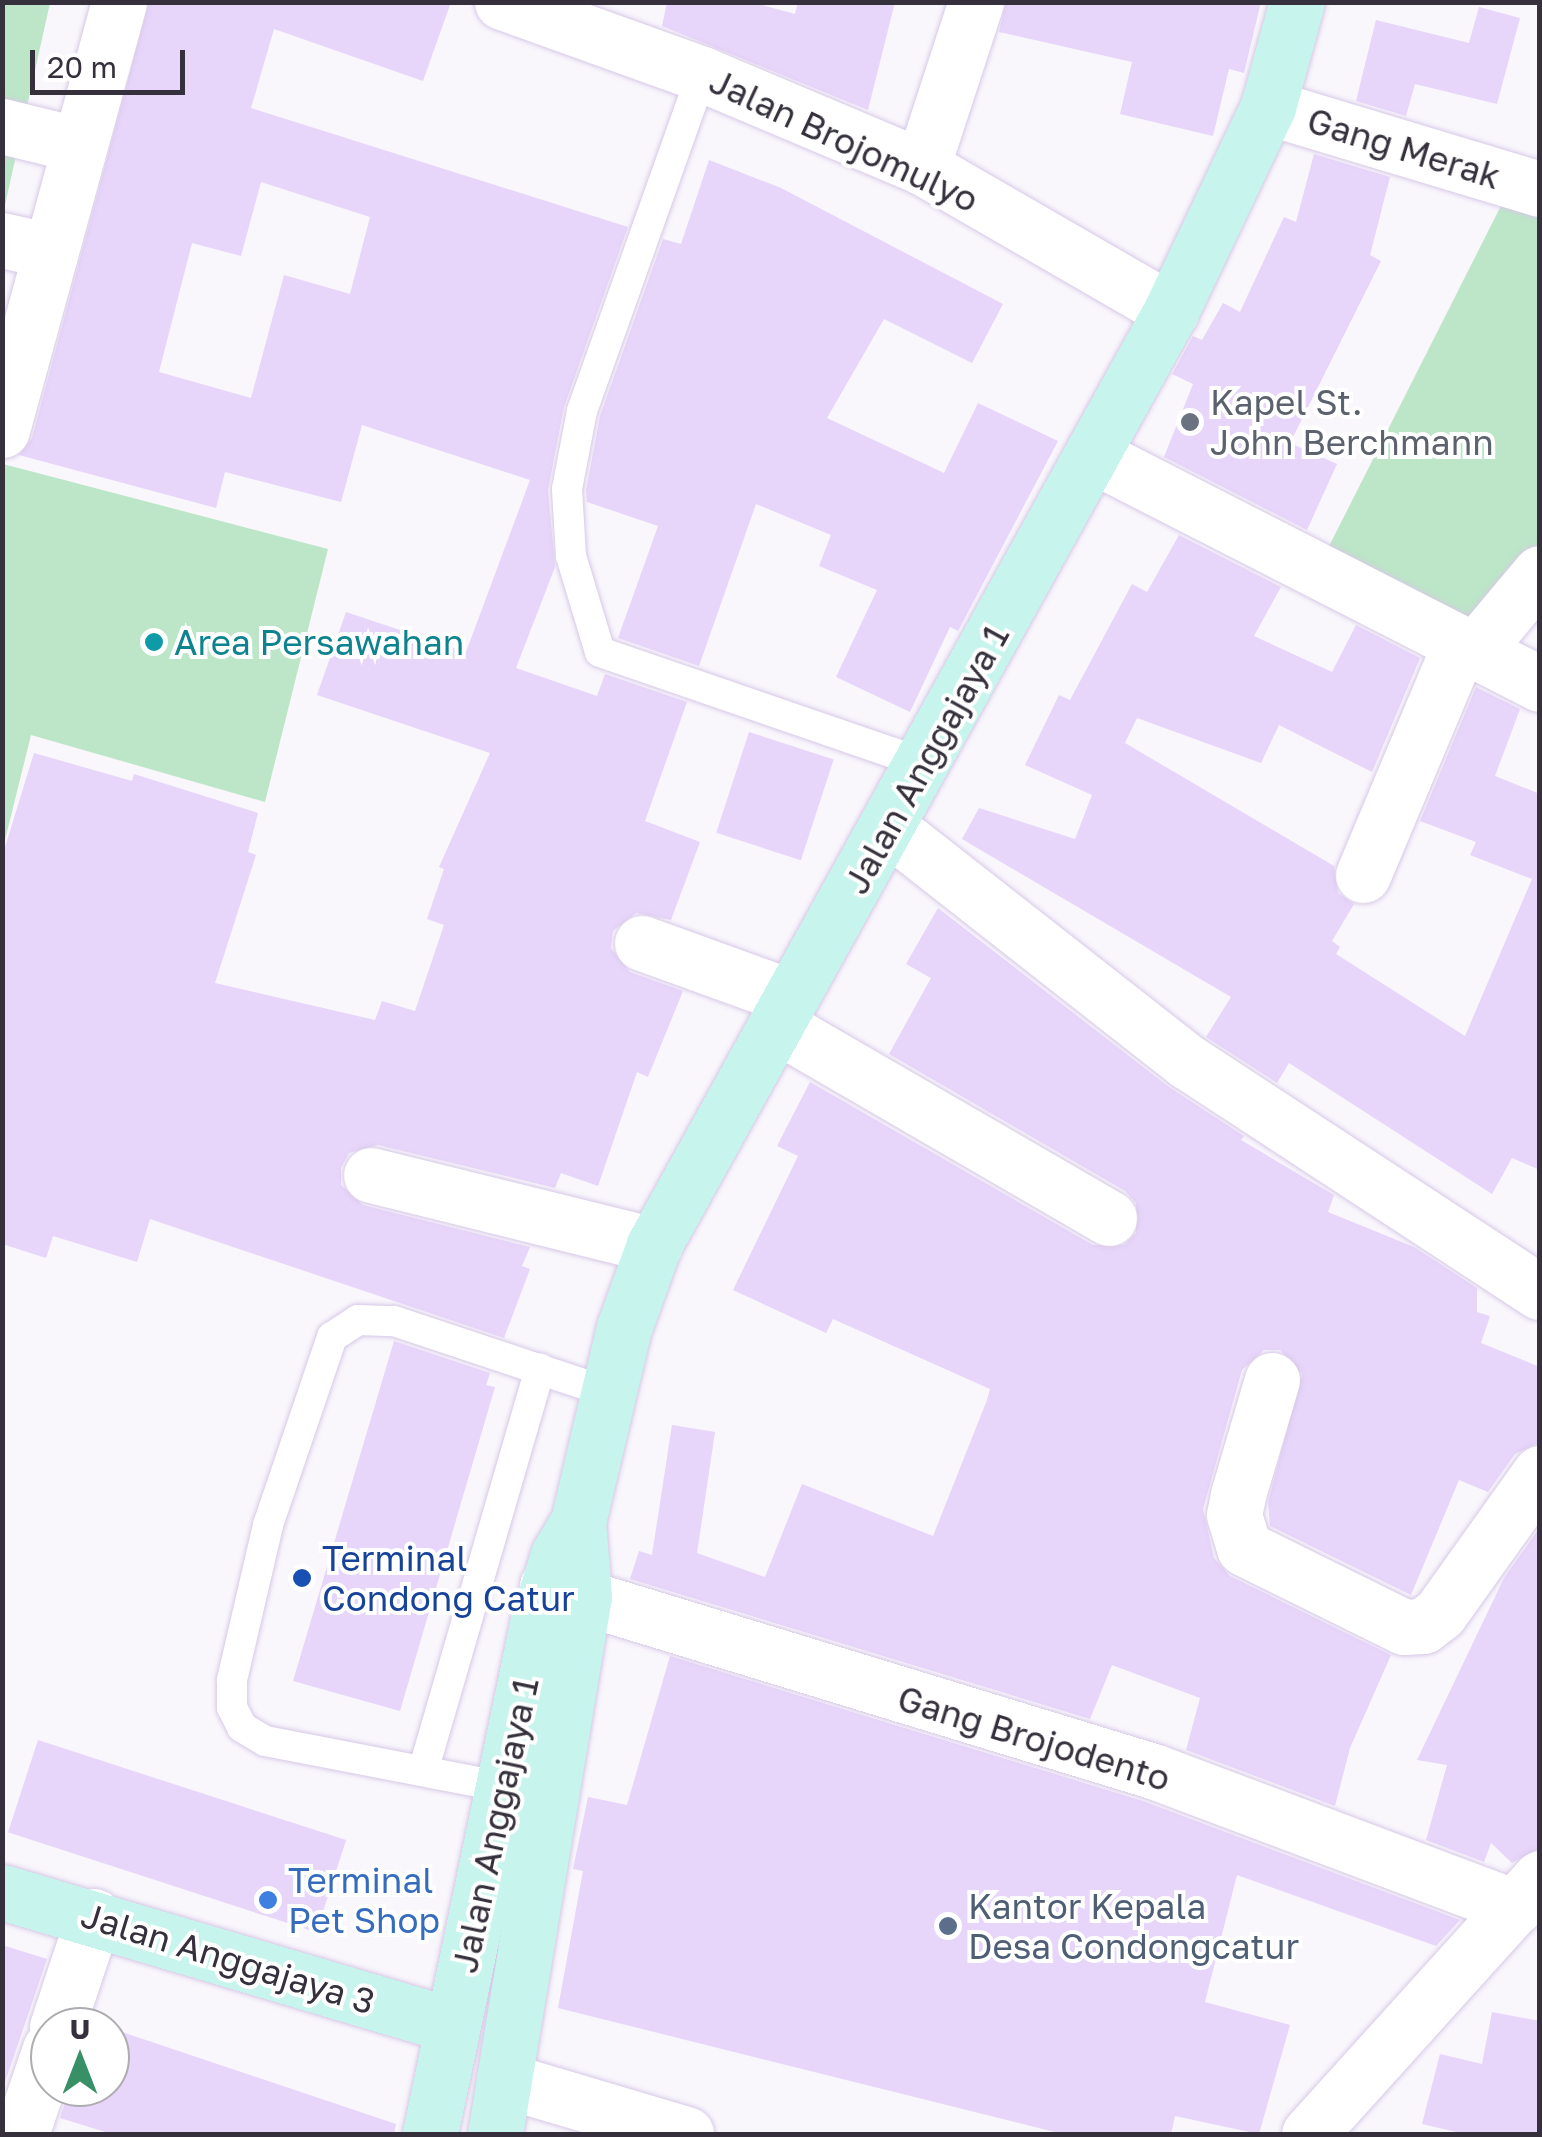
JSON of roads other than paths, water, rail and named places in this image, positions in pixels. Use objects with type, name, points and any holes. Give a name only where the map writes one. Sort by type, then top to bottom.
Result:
[{"type":"main road","name":"Jalan Anggajaya 1","points":[[494,2134],[578,1522],[607,1392],[654,1245],[1171,311],[1268,107],[1297,2]]},
{"type":"main road","name":"Jalan Anggajaya 1","points":[[430,2134],[504,1787],[566,1591]]},
{"type":"main road","name":"Jalan Anggajaya 3","points":[[2,1892],[94,1916],[452,2026]]},
{"type":"street","points":[[2,430],[27,246],[80,145],[119,2]]},
{"type":"street","name":"Jalan Brojomulyo","points":[[502,2],[642,26],[702,74],[922,167],[1171,311]]},
{"type":"street","points":[[922,167],[976,2]]},
{"type":"street","name":"Gang Merak","points":[[1268,107],[1540,189]]},
{"type":"street","points":[[2,126],[80,145]]},
{"type":"street","points":[[1092,455],[1466,650],[1540,684]]},
{"type":"street","points":[[1362,874],[1466,650],[1540,573]]},
{"type":"street","points":[[888,828],[1188,1062],[1540,1292]]},
{"type":"street","points":[[642,943],[784,1011],[1108,1218]]},
{"type":"street","points":[[371,1175],[654,1245]]},
{"type":"street","points":[[1272,1380],[1234,1515],[1244,1548],[1404,1626],[1423,1626],[1440,1613],[1540,1473]]},
{"type":"street","name":"Gang Brojodento","points":[[566,1591],[1527,1892]]},
{"type":"street","points":[[1309,2134],[1527,1892]]},
{"type":"street","points":[[64,2007],[94,1916]]},
{"type":"street","points":[[504,2080],[686,2134]]},
{"type":"street","points":[[21,2134],[30,2107]]},
{"type":"lane","points":[[702,74],[582,411],[567,489],[570,556],[600,652],[923,763]]},
{"type":"lane","points":[[504,1787],[424,1768],[265,1740],[236,1718],[232,1680],[268,1526],[332,1337],[343,1326],[358,1320],[394,1321],[607,1392]]},
{"type":"lane","points":[[424,1768],[540,1369]]},
{"type":"place","name":"Kapel St. John Berchmann","points":[[1190,422]]},
{"type":"place","name":"Area Persawahan","points":[[154,642]]},
{"type":"place","name":"Terminal Condong Catur","points":[[302,1578]]},
{"type":"place","name":"Terminal Pet Shop","points":[[268,1900]]},
{"type":"place","name":"Kantor Kepala Desa Condongcatur","points":[[948,1926]]}]
